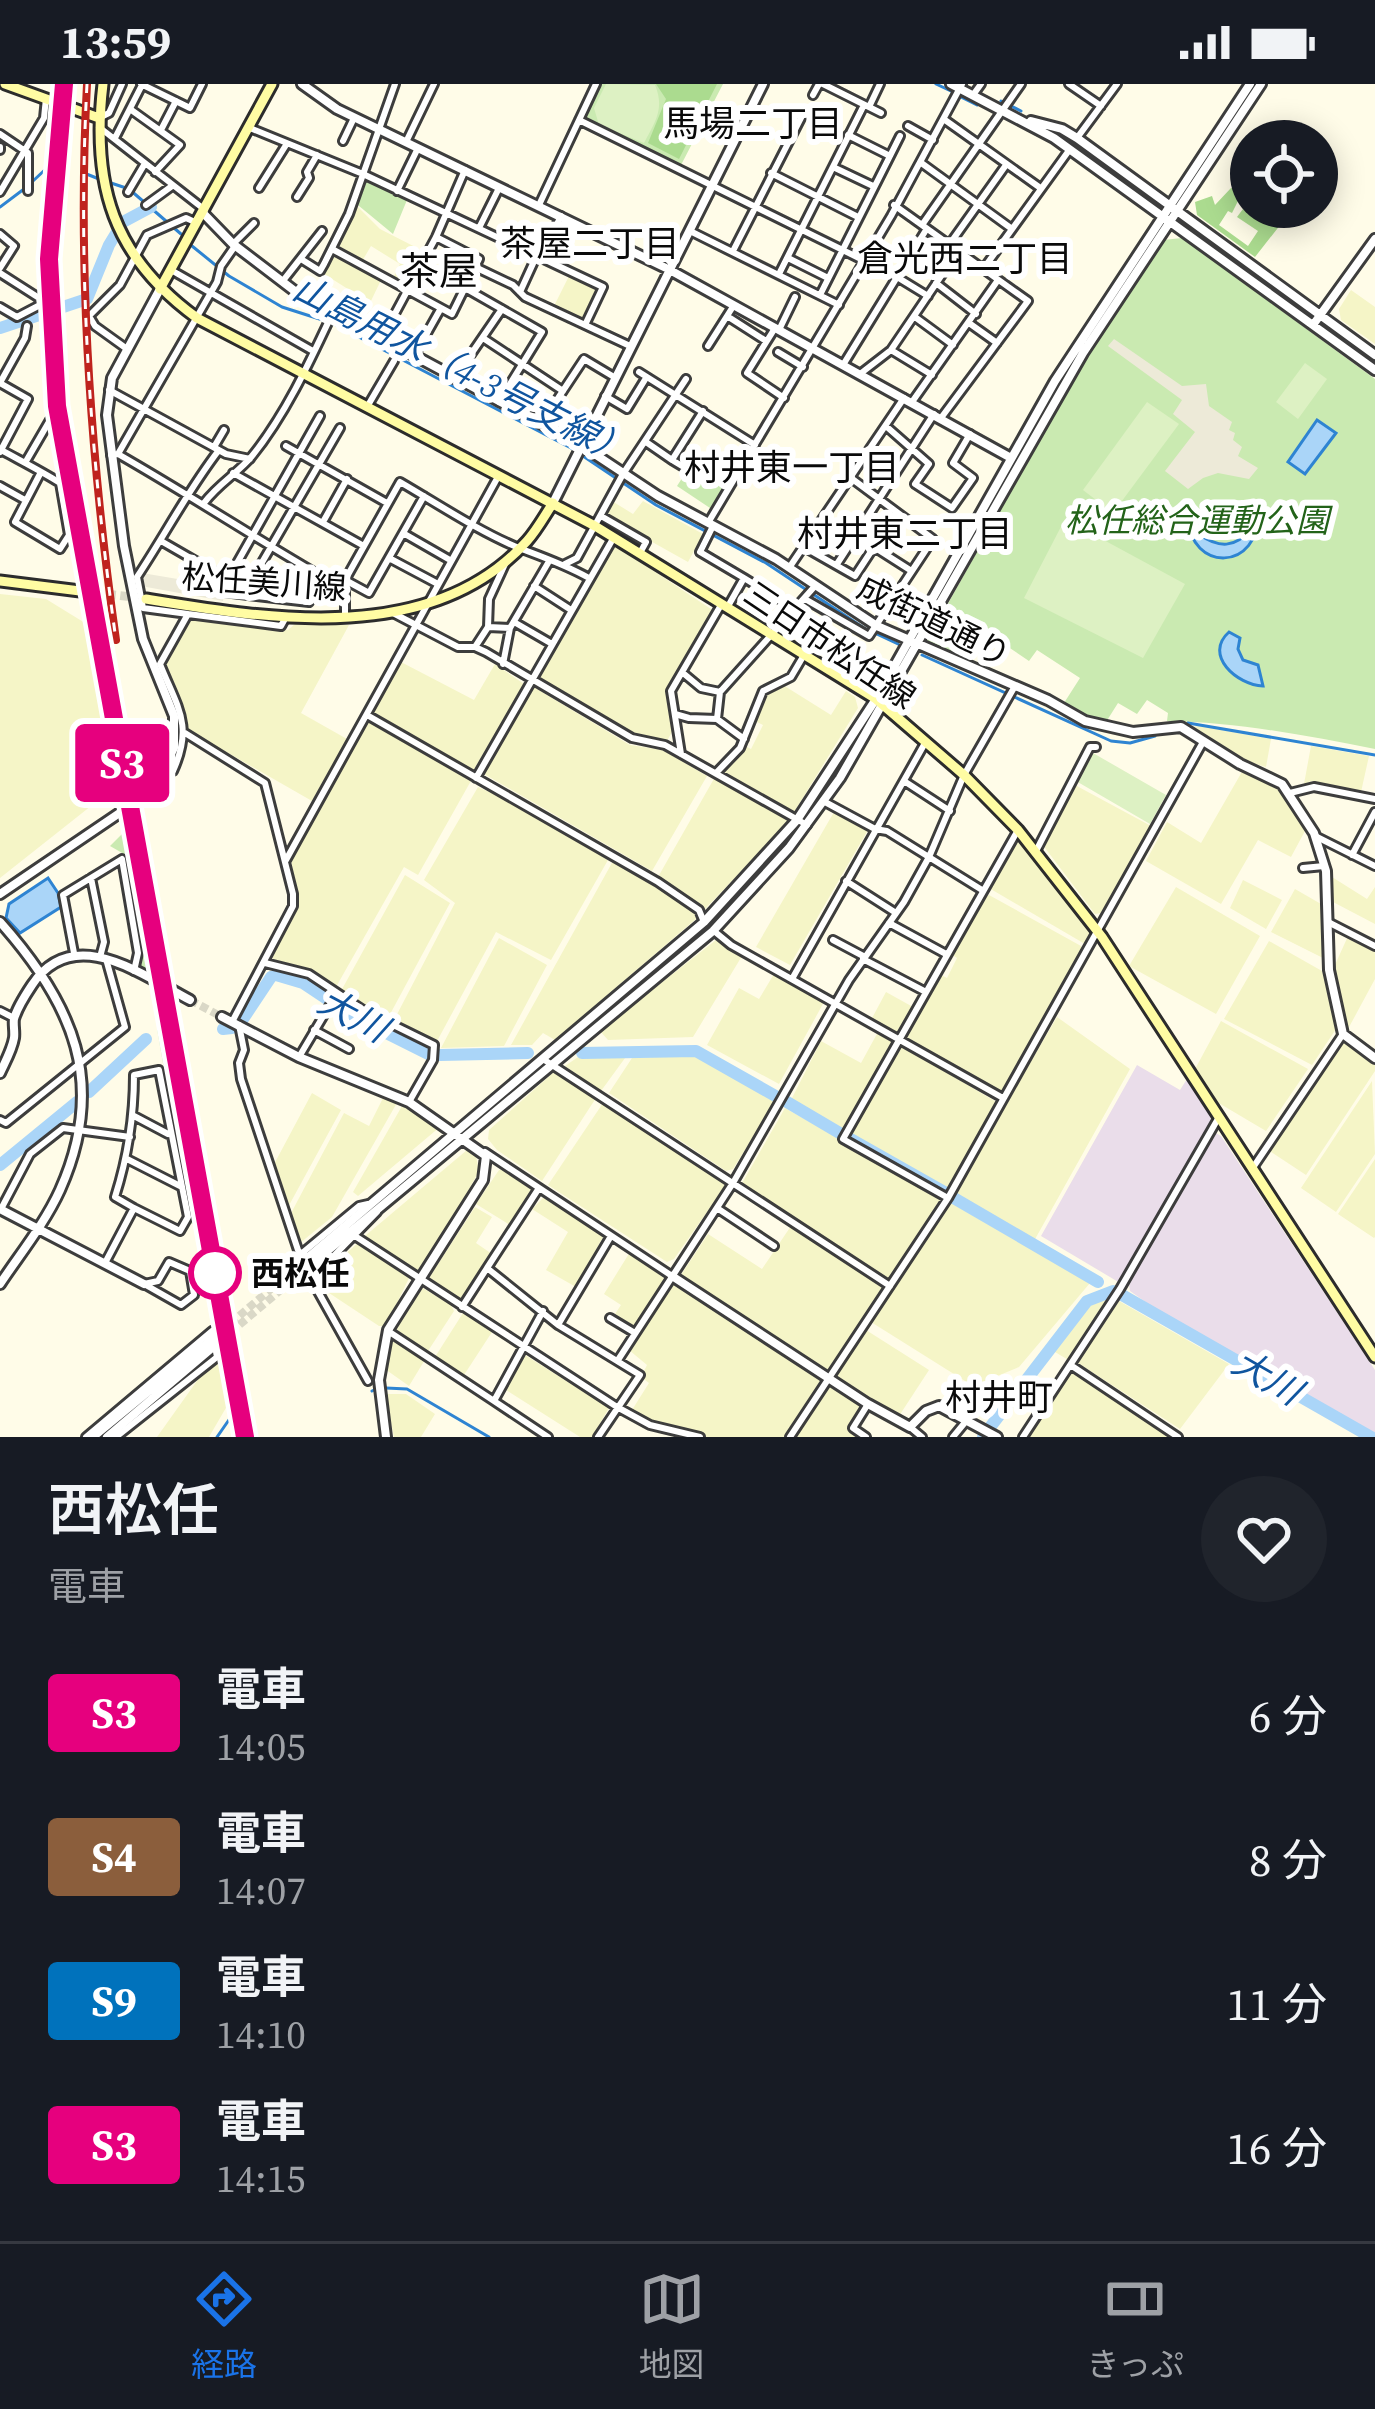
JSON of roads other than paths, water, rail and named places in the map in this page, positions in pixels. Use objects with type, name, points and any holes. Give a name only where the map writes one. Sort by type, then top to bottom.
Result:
[{"type":"main road","points":[[5,84],[99,122]]},
{"type":"main road","name":"三日市松任線","points":[[103,84],[99,122],[103,180],[118,228],[160,289],[197,318],[553,503],[598,521],[640,554],[879,703],[1018,830],[1098,932],[1375,1357]]},
{"type":"main road","points":[[160,289],[272,84]]},
{"type":"main road","name":"松任美川線","points":[[146,599],[286,617],[345,617],[426,604],[484,577],[506,560],[553,503]]},
{"type":"main road","points":[[0,581],[80,591]]},
{"type":"street","points":[[122,84],[99,122],[201,215]]},
{"type":"street","points":[[115,138],[141,84],[190,109],[202,84]]},
{"type":"street","points":[[302,84],[379,130],[668,269],[1014,459]]},
{"type":"street","points":[[301,259],[320,271],[332,249],[395,84]]},
{"type":"street","points":[[406,142],[434,84]]},
{"type":"street","points":[[539,205],[596,84]]},
{"type":"street","points":[[553,503],[763,84]]},
{"type":"street","points":[[813,95],[821,84],[881,113]]},
{"type":"street","points":[[779,274],[848,135],[880,84]]},
{"type":"street","points":[[973,95],[980,84]]},
{"type":"street","points":[[844,364],[950,184],[1021,84]]},
{"type":"street","points":[[1069,84],[1101,106]]},
{"type":"street","points":[[1077,139],[1117,84]]},
{"type":"street","points":[[914,641],[928,606],[1014,459],[1250,84]]},
{"type":"street","points":[[1173,207],[1261,84]]},
{"type":"street","points":[[796,609],[700,551],[734,476],[865,261],[945,120],[958,85],[1006,106],[1070,149],[1375,370]]},
{"type":"street","points":[[0,191],[44,118],[46,98]]},
{"type":"street","points":[[162,128],[176,101]]},
{"type":"street","points":[[130,109],[180,145],[155,172]]},
{"type":"street","points":[[733,251],[802,116]]},
{"type":"street","points":[[343,141],[354,117]]},
{"type":"street","points":[[1022,119],[1062,129],[1077,139],[1375,355]]},
{"type":"street","points":[[579,120],[865,261]]},
{"type":"street","points":[[945,120],[1040,188]]},
{"type":"street","points":[[908,126],[933,140]]},
{"type":"street","points":[[250,128],[363,173],[603,287],[585,325]]},
{"type":"street","points":[[0,134],[25,149]]},
{"type":"street","points":[[848,135],[890,156]]},
{"type":"street","points":[[820,295],[900,136]]},
{"type":"street","points":[[259,188],[286,145]]},
{"type":"street","points":[[397,191],[418,148]]},
{"type":"street","points":[[25,149],[28,191]]},
{"type":"street","points":[[983,269],[1070,149]]},
{"type":"street","points":[[297,197],[317,154]]},
{"type":"street","points":[[920,162],[1012,229]]},
{"type":"street","points":[[129,189],[145,163]]},
{"type":"street","points":[[949,245],[1006,165]]},
{"type":"street","points":[[833,166],[873,186]]},
{"type":"street","points":[[383,336],[436,237],[465,170]]},
{"type":"street","points":[[772,173],[858,217]]},
{"type":"street","points":[[148,204],[172,185]]},
{"type":"street","points":[[479,228],[500,187]]},
{"type":"street","points":[[836,564],[912,448],[1028,301],[894,206]]},
{"type":"street","points":[[127,349],[95,326],[89,316],[120,286],[152,232],[201,215]]},
{"type":"street","name":"成街道通り","points":[[201,215],[330,319],[383,336],[541,424],[620,480],[789,568],[810,593],[873,629],[914,641],[1012,691],[1085,721],[1132,733],[1170,726],[1205,739]]},
{"type":"street","points":[[520,292],[561,215]]},
{"type":"street","points":[[115,454],[197,318],[234,245],[254,223]]},
{"type":"street","points":[[282,282],[322,231]]},
{"type":"street","points":[[689,231],[838,305]]},
{"type":"street","points":[[0,234],[14,246],[1,274],[39,298],[40,304],[17,317],[0,307]]},
{"type":"street","points":[[332,249],[452,314],[479,259],[436,237]]},
{"type":"street","points":[[1313,325],[1375,239]]},
{"type":"street","points":[[300,242],[310,247]]},
{"type":"street","points":[[860,374],[891,350],[958,251]]},
{"type":"street","points":[[787,257],[828,278]]},
{"type":"street","points":[[475,267],[630,346]]},
{"type":"street","points":[[171,270],[313,351]]},
{"type":"street","points":[[897,277],[928,296]]},
{"type":"street","points":[[789,568],[998,280]]},
{"type":"street","points":[[936,283],[976,314]]},
{"type":"street","points":[[465,288],[542,332],[499,402]]},
{"type":"street","points":[[160,289],[109,390],[143,639],[174,716],[168,770]]},
{"type":"street","points":[[784,398],[747,373],[795,297]]},
{"type":"street","points":[[708,346],[734,305]]},
{"type":"street","points":[[414,356],[441,308]]},
{"type":"street","points":[[454,379],[502,309]]},
{"type":"street","points":[[727,316],[766,341]]},
{"type":"street","points":[[915,316],[953,345]]},
{"type":"street","points":[[204,503],[250,459],[330,319]]},
{"type":"street","points":[[969,323],[998,344]]},
{"type":"street","points":[[27,326],[26,338],[0,383],[28,399],[0,451],[25,463],[41,472],[60,483],[69,536],[61,549],[15,522],[41,472]]},
{"type":"street","points":[[483,338],[562,391]]},
{"type":"street","points":[[891,350],[932,375]]},
{"type":"street","points":[[778,352],[802,368]]},
{"type":"street","points":[[541,424],[584,358],[614,377]]},
{"type":"street","points":[[368,406],[394,361]]},
{"type":"street","points":[[605,396],[627,409],[643,375],[755,445]]},
{"type":"street","points":[[565,564],[577,558],[620,480],[686,379]]},
{"type":"street","points":[[109,390],[216,449],[250,459]]},
{"type":"street","points":[[672,460],[703,411]]},
{"type":"street","points":[[228,579],[320,416]]},
{"type":"street","points":[[25,463],[50,420]]},
{"type":"street","points":[[887,427],[929,464],[915,484],[952,508],[973,478],[953,463],[970,434]]},
{"type":"street","points":[[247,592],[340,428]]},
{"type":"street","points":[[224,430],[181,511],[137,578],[143,608],[281,626],[286,617]]},
{"type":"street","points":[[646,442],[682,466]]},
{"type":"street","points":[[286,446],[388,503]]},
{"type":"street","points":[[115,454],[188,493],[323,578],[369,593],[424,496]]},
{"type":"street","points":[[301,1264],[548,1061],[704,922],[824,802],[1014,459]]},
{"type":"street","points":[[710,461],[734,476]]},
{"type":"street","points":[[233,473],[364,546]]},
{"type":"street","points":[[286,860],[499,475]]},
{"type":"street","points":[[717,719],[720,692],[810,593],[873,629],[933,539],[851,478]]},
{"type":"street","points":[[322,523],[347,479]]},
{"type":"street","points":[[345,617],[345,585],[400,482],[520,548],[589,578]]},
{"type":"street","points":[[0,486],[25,500]]},
{"type":"street","points":[[598,521],[646,542],[640,554]]},
{"type":"street","points":[[403,533],[450,560]]},
{"type":"street","points":[[476,778],[614,537]]},
{"type":"street","points":[[160,541],[247,592]]},
{"type":"street","points":[[804,548],[855,575],[874,547],[911,571]]},
{"type":"street","points":[[389,558],[436,583]]},
{"type":"street","points":[[475,647],[488,627],[489,599],[506,560]]},
{"type":"street","points":[[503,664],[512,625],[549,562]]},
{"type":"street","points":[[284,599],[303,566]]},
{"type":"street","points":[[224,592],[309,602],[323,578]]},
{"type":"street","points":[[681,754],[671,691],[744,578]]},
{"type":"street","points":[[533,586],[571,610]]},
{"type":"street","points":[[901,588],[928,606]]},
{"type":"street","points":[[390,612],[458,647],[475,647],[632,738],[665,745],[802,823]]},
{"type":"street","points":[[168,770],[185,733],[160,664],[188,614]]},
{"type":"street","points":[[488,627],[512,625],[552,644]]},
{"type":"street","points":[[716,773],[744,739],[763,692],[791,677],[803,655]]},
{"type":"street","points":[[683,673],[701,688],[720,692]]},
{"type":"street","points":[[618,1360],[733,1184],[835,1004],[929,857],[964,776],[1012,691]]},
{"type":"street","points":[[548,1061],[713,931],[802,823],[879,703]]},
{"type":"street","points":[[674,714],[717,719],[744,739]]},
{"type":"street","points":[[367,715],[658,882],[699,910],[713,931],[1004,1099]]},
{"type":"street","points":[[185,733],[265,783],[286,860],[293,906],[231,1021]]},
{"type":"street","points":[[790,1437],[948,1198],[1205,739],[1240,764],[1269,775],[1290,793],[1315,836],[1324,866],[1330,970],[1343,1034],[1375,1058]]},
{"type":"street","points":[[792,979],[926,742]]},
{"type":"street","points":[[1036,853],[1090,747],[1096,747]]},
{"type":"street","points":[[904,781],[950,811]]},
{"type":"street","points":[[1290,793],[1315,787],[1375,799]]},
{"type":"street","points":[[824,802],[887,831],[982,890]]},
{"type":"street","points":[[0,894],[121,812]]},
{"type":"street","points":[[1352,855],[1375,812]]},
{"type":"street","points":[[948,1198],[843,1139],[1018,830]]},
{"type":"street","points":[[1315,836],[1375,866]]},
{"type":"street","points":[[74,953],[62,896],[122,859],[138,953],[133,972]]},
{"type":"street","points":[[1303,868],[1324,866]]},
{"type":"street","points":[[0,1120],[6,1123],[125,1027],[103,958],[91,877]]},
{"type":"street","points":[[846,881],[896,913]]},
{"type":"street","points":[[0,922],[42,971],[73,1032],[83,1089],[76,1150],[59,1194],[0,1284]]},
{"type":"street","points":[[1328,922],[1375,946]]},
{"type":"street","points":[[889,923],[946,954]]},
{"type":"street","points":[[832,940],[925,992]]},
{"type":"street","points":[[0,1073],[13,1045],[14,1018],[42,971],[74,953],[103,958],[190,1000]]},
{"type":"street","points":[[265,963],[309,974],[333,999],[434,1045],[433,1060],[409,1102]]},
{"type":"street","points":[[299,1057],[333,999]]},
{"type":"street","points":[[0,1011],[14,1018]]},
{"type":"street","points":[[231,1021],[299,1057],[409,1102],[922,1437]]},
{"type":"street","points":[[231,1021],[244,1050],[238,1063],[242,1079],[301,1264]]},
{"type":"street","points":[[314,1030],[349,1049]]},
{"type":"street","points":[[1252,1169],[1343,1034]]},
{"type":"street","points":[[548,1061],[890,1286]]},
{"type":"street","points":[[159,1070],[188,1217],[180,1231],[115,1197],[134,1116],[134,1075],[159,1070]]},
{"type":"street","points":[[134,1116],[170,1136]]},
{"type":"street","points":[[1023,1437],[1072,1366],[1219,1117]]},
{"type":"street","points":[[130,1137],[63,1128],[31,1154],[1,1209],[182,1305],[194,1294],[190,1271],[178,1263],[169,1262],[158,1281],[144,1284]]},
{"type":"street","points":[[386,1437],[379,1380],[388,1331],[482,1180],[487,1163],[480,1148]]},
{"type":"street","points":[[127,1159],[180,1186]]},
{"type":"street","points":[[461,1307],[539,1188]]},
{"type":"street","points":[[301,1264],[359,1206],[375,1206]]},
{"type":"street","points":[[368,1382],[311,1279],[355,1236],[375,1206]]},
{"type":"street","points":[[105,1263],[134,1208]]},
{"type":"street","points":[[717,1208],[774,1246]]},
{"type":"street","points":[[355,1236],[617,1407],[650,1425],[700,1437]]},
{"type":"street","points":[[558,1325],[611,1236]]},
{"type":"street","points":[[487,1268],[558,1325],[640,1375],[598,1437]]},
{"type":"street","points":[[494,1401],[543,1311]]},
{"type":"street","points":[[610,1318],[635,1334]]},
{"type":"street","points":[[89,1437],[212,1330],[217,1357],[112,1437]]},
{"type":"street","points":[[388,1331],[548,1437]]},
{"type":"street","points":[[89,1437],[212,1344],[112,1437]]},
{"type":"street","points":[[1072,1366],[1178,1437]]},
{"type":"street","points":[[866,1437],[854,1428],[868,1404]]},
{"type":"street","points":[[910,1427],[933,1406],[997,1437]]},
{"type":"street","points":[[953,1437],[968,1420]]},
{"type":"water","points":[[1317,420],[1336,433],[1305,474],[1288,462]]},
{"type":"water","points":[[1259,509],[1256,530],[1237,555],[1211,556],[1192,536],[1189,519],[1196,520],[1200,535],[1207,539],[1233,543],[1250,530],[1252,511]]},
{"type":"water","points":[[1229,632],[1240,638],[1243,660],[1258,665],[1263,686],[1243,680],[1226,667],[1220,650]]},
{"type":"water","points":[[48,878],[61,907],[20,933],[6,918],[9,904]]},
{"type":"waterway","points":[[936,84],[953,92]]},
{"type":"waterway","points":[[961,97],[977,105]]},
{"type":"waterway","points":[[1001,101],[1021,111]]},
{"type":"waterway","points":[[1063,135],[1103,163]]},
{"type":"waterway","points":[[33,181],[49,166]]},
{"type":"waterway","points":[[84,173],[99,179]]},
{"type":"waterway","points":[[108,182],[129,189],[181,234]]},
{"type":"waterway","points":[[0,207],[24,189]]},
{"type":"waterway","points":[[0,328],[87,299],[123,222],[151,207]]},
{"type":"waterway","points":[[1191,226],[1302,308]]},
{"type":"waterway","name":"山島用水（4-3号支線）","points":[[192,246],[229,276],[282,307],[332,323],[571,448],[656,505],[766,563],[864,628],[898,644]]},
{"type":"waterway","points":[[1336,333],[1375,361]]},
{"type":"waterway","name":"山島用水（4-3号支線）","points":[[922,655],[1111,741],[1130,743],[1155,736]]},
{"type":"waterway","name":"山島用水（4-3号支線）","points":[[1188,723],[1375,755]]},
{"type":"waterway","name":"大川","points":[[276,975],[303,983],[354,1017],[430,1055]]},
{"type":"waterway","name":"大川","points":[[243,1019],[271,977]]},
{"type":"waterway","name":"大川","points":[[223,1029],[232,1028]]},
{"type":"waterway","name":"大川","points":[[89,1092],[146,1039]]},
{"type":"waterway","name":"大川","points":[[582,1053],[696,1051],[779,1098]]},
{"type":"waterway","name":"大川","points":[[440,1055],[528,1053]]},
{"type":"waterway","name":"大川","points":[[0,1165],[77,1102]]},
{"type":"waterway","name":"大川","points":[[787,1102],[843,1135]]},
{"type":"waterway","name":"大川","points":[[847,1137],[946,1193]]},
{"type":"waterway","points":[[952,1197],[1098,1282]]},
{"type":"waterway","points":[[991,1426],[1087,1301],[1113,1291]]},
{"type":"waterway","name":"大川","points":[[1122,1295],[1371,1437]]},
{"type":"waterway","points":[[386,1388],[407,1389],[489,1437]]},
{"type":"waterway","points":[[372,1391],[376,1389]]},
{"type":"waterway","points":[[217,1437],[233,1414]]},
{"type":"tunnel","points":[[80,591],[141,598]]},
{"type":"tunnel","points":[[121,812],[163,769]]},
{"type":"tunnel","points":[[190,1000],[222,1017]]},
{"type":"tunnel","points":[[212,1339],[299,1265]]},
{"type":"tunnel","points":[[212,1348],[302,1272]]},
{"type":"railway","points":[[64,84],[49,259],[57,406],[245,1437]]},
{"type":"railway","points":[[87,84],[88,363],[116,640]]},
{"type":"train","name":"S3","points":[[64,84],[49,259],[57,406],[245,1437]]},
{"type":"place","name":"西松任","points":[[215,1273]]},
{"type":"district","name":"馬場二丁目","points":[[753,123]]},
{"type":"district","name":"茶屋二丁目","points":[[590,243]]},
{"type":"district","name":"倉光西二丁目","points":[[965,258]]},
{"type":"district","name":"茶屋","points":[[439,271]]},
{"type":"district","name":"村井東一丁目","points":[[792,467]]},
{"type":"district","name":"村井東二丁目","points":[[905,533]]},
{"type":"district","name":"村井町","points":[[999,1397]]},
{"type":"park label","name":"松任総合運動公園","points":[[1197,520]]}]
